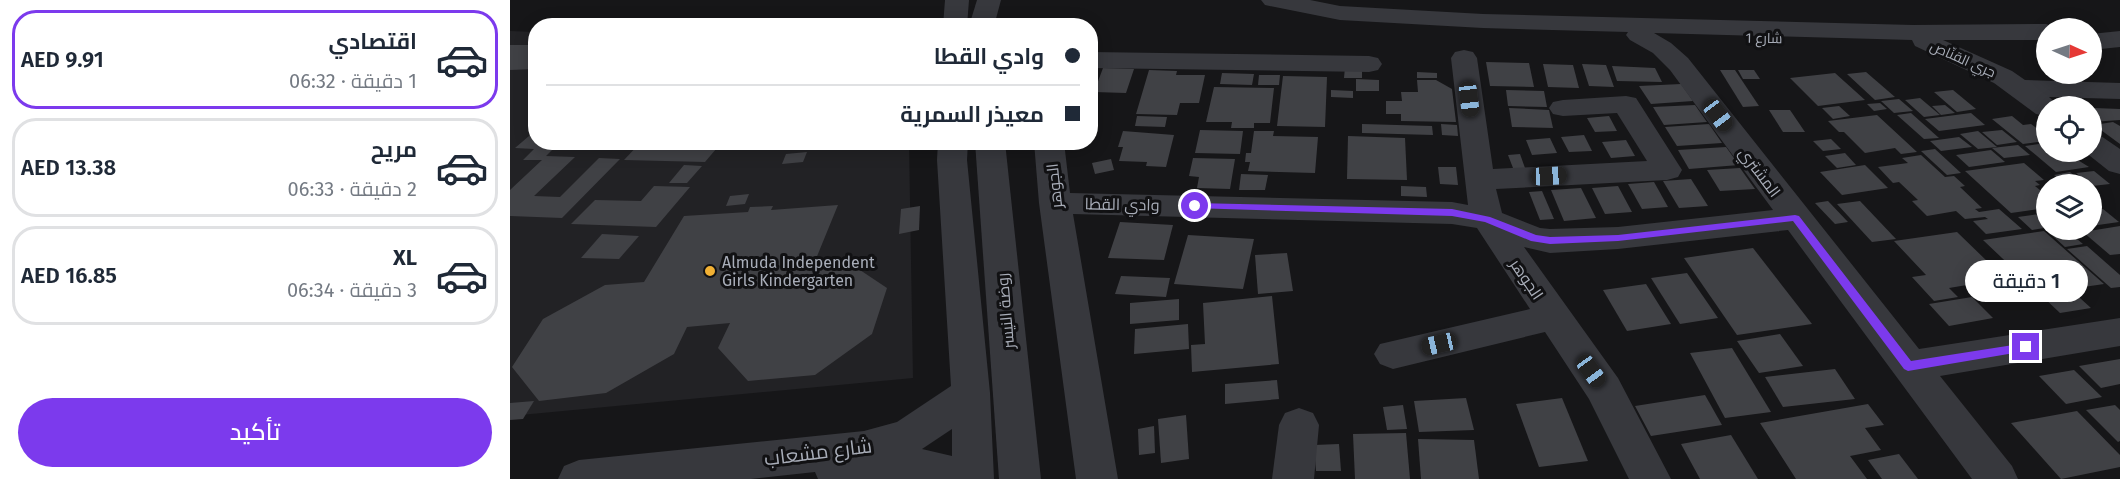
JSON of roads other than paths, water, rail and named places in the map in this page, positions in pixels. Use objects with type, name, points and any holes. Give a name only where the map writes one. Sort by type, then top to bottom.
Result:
[{"type":"street","points":[[956,18],[957,0]]},
{"type":"street","points":[[983,18],[989,0]]},
{"type":"street","name":"شارع 1","points":[[1273,0],[1340,13],[1483,21],[1913,33],[2036,32]]},
{"type":"street","name":"شارع 1","points":[[1483,21],[1539,31],[1639,35],[2036,42]]},
{"type":"street","points":[[2102,32],[2120,31]]},
{"type":"street","name":"المشتري","points":[[1639,35],[1662,48],[1679,64],[1996,479]]},
{"type":"street","points":[[1679,64],[1682,47],[1698,36]]},
{"type":"street","points":[[2102,41],[2120,39]]},
{"type":"street","name":"جري القنّاص","points":[[1924,41],[2011,82],[2036,101]]},
{"type":"street","name":"جري القنّاص","points":[[2000,43],[2011,82]]},
{"type":"street","name":"الجوهر","points":[[1464,58],[1479,180],[1487,219],[1604,389],[1650,479]]},
{"type":"street","points":[[1098,60],[1369,64]]},
{"type":"street","name":"جري القنّاص","points":[[2011,82],[2120,91]]},
{"type":"street","points":[[1479,180],[1667,170],[1626,104],[1563,108]]},
{"type":"street","points":[[953,150],[971,393],[973,479]]},
{"type":"street","name":"روضة النيسر","points":[[991,150],[1020,479]]},
{"type":"street","name":"الجوهر","points":[[1050,150],[1055,203],[1096,479]]},
{"type":"street","points":[[2102,150],[2120,164]]},
{"type":"street","name":"وادي القطا","points":[[1055,203],[1452,213],[1487,219],[1535,239],[1550,241],[1618,238],[1795,218]]},
{"type":"street","points":[[1393,354],[1552,316]]},
{"type":"street","points":[[1908,366],[2120,332]]},
{"type":"street","name":"شارع مشعاب","points":[[579,479],[864,448],[907,437],[971,393]]},
{"type":"street","points":[[1293,479],[1299,425]]},
{"type":"street","name":"شارع مشعاب","points":[[783,479],[903,465],[943,470],[961,479]]},
{"type":"place","name":"Almuda Independent Girls Kindergarten","points":[[710,271]]}]
